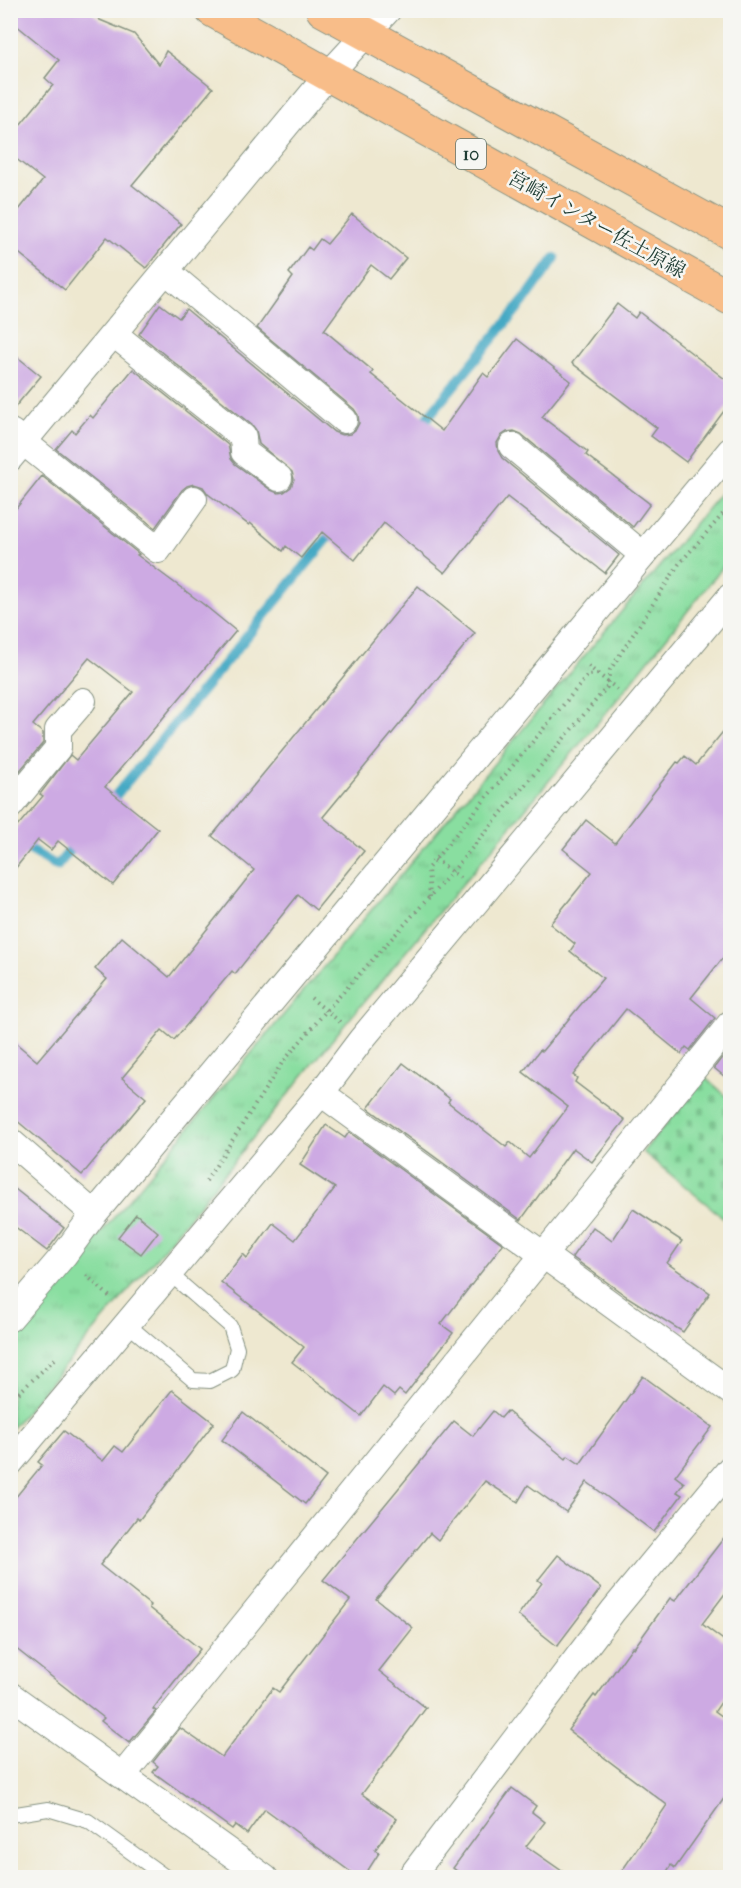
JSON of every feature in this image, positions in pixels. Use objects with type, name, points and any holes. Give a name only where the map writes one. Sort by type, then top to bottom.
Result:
[{"type":"main road","name":"宮崎インター佐土原線","points":[[212,10],[730,298]]},
{"type":"main road","points":[[323,10],[377,22],[730,233]]},
{"type":"street","points":[[194,499],[158,550],[15,444],[114,334],[328,75],[377,22]]},
{"type":"street","points":[[166,271],[344,420]]},
{"type":"street","points":[[114,334],[243,437],[244,452],[279,478]]},
{"type":"street","points":[[512,446],[644,555]]},
{"type":"street","points":[[10,1318],[64,1255],[94,1214],[730,451]]},
{"type":"street","points":[[10,1463],[321,1093],[361,1040],[730,597]]},
{"type":"street","points":[[10,806],[58,748],[58,730],[83,701]]},
{"type":"street","points":[[123,1775],[730,1023]]},
{"type":"street","points":[[321,1093],[730,1391]]},
{"type":"street","points":[[10,1141],[94,1214]]},
{"type":"street","points":[[410,1878],[613,1611],[730,1469]]},
{"type":"street","points":[[10,1695],[265,1878]]},
{"type":"lane","points":[[126,1323],[193,1380],[210,1381],[232,1370],[237,1348],[230,1326],[169,1273]]},
{"type":"lane","points":[[10,1815],[48,1809],[88,1821],[167,1878]]},
{"type":"path","points":[[202,1186],[282,1063],[452,872],[606,687],[610,670],[679,564],[730,506]]},
{"type":"path","points":[[566,649],[639,707]]},
{"type":"path","points":[[430,897],[429,868],[588,675],[598,674]]},
{"type":"path","points":[[408,837],[482,896]]},
{"type":"path","points":[[289,980],[361,1040]]},
{"type":"path","points":[[64,1255],[113,1299]]},
{"type":"path","points":[[105,1307],[120,1291]]},
{"type":"path","points":[[10,1401],[58,1356]]},
{"type":"green space","points":[[730,482],[730,558],[615,702],[337,1034],[156,1258],[11,1429],[11,1340]]},
{"type":"green space","points":[[704,1077],[730,1099],[730,1223],[643,1152]]},
{"type":"building","points":[[10,10],[89,10],[100,20],[134,34],[159,65],[166,51],[213,88],[132,185],[181,224],[146,268],[107,237],[65,290],[10,246],[10,221],[43,180],[10,154],[10,137],[53,85],[45,78],[59,60],[10,20]]},
{"type":"building","points":[[352,214],[406,258],[389,279],[371,265],[324,330],[373,371],[371,374],[442,431],[483,373],[488,377],[517,339],[571,381],[542,417],[588,452],[586,455],[650,504],[633,527],[521,434],[514,431],[501,436],[497,443],[498,451],[502,458],[619,555],[605,573],[507,497],[445,573],[384,523],[355,560],[322,532],[301,558],[286,546],[283,551],[250,523],[249,525],[208,494],[203,487],[194,484],[182,490],[155,528],[56,449],[72,430],[75,433],[90,415],[93,418],[133,369],[228,445],[231,459],[235,464],[278,493],[291,487],[294,479],[292,472],[259,444],[253,426],[139,334],[160,304],[179,318],[186,309],[334,432],[342,435],[350,434],[359,423],[354,409],[257,328],[293,277],[289,273],[308,247],[312,250],[320,239],[327,244]]},
{"type":"building","points":[[617,304],[635,318],[639,312],[730,383],[730,403],[686,462],[651,436],[657,428],[572,363]]},
{"type":"building","points":[[10,351],[41,376],[10,413]]},
{"type":"building","points":[[42,476],[139,554],[137,555],[236,631],[105,787],[158,829],[113,885],[58,841],[51,850],[38,840],[10,875],[10,835],[43,796],[40,794],[70,755],[76,760],[133,692],[89,658],[33,725],[43,733],[43,743],[17,774],[10,769],[10,516]]},
{"type":"building","points":[[418,586],[475,633],[323,817],[364,851],[316,910],[298,895],[235,974],[232,971],[174,1040],[162,1030],[122,1078],[146,1098],[82,1175],[10,1115],[10,1038],[37,1061],[107,979],[95,969],[122,937],[169,977],[254,870],[212,836]]},
{"type":"building","points":[[730,723],[730,949],[691,998],[715,1018],[690,1050],[686,1047],[681,1054],[626,1009],[573,1075],[577,1078],[575,1082],[625,1120],[592,1162],[573,1148],[521,1220],[368,1108],[403,1063],[450,1099],[448,1102],[506,1147],[510,1142],[529,1158],[568,1107],[523,1072],[603,978],[570,951],[575,944],[550,924],[592,872],[563,849],[586,820],[615,843],[677,762],[679,763],[685,756],[696,765]]},
{"type":"building","points":[[730,1047],[730,1081],[714,1068]]},
{"type":"building","points":[[326,1125],[345,1138],[349,1132],[503,1244],[441,1324],[453,1333],[405,1395],[399,1390],[394,1396],[383,1387],[361,1416],[292,1362],[304,1347],[221,1282],[243,1254],[247,1258],[273,1223],[295,1240],[335,1188],[300,1165]]},
{"type":"building","points":[[10,1185],[64,1228],[47,1251],[10,1223]]},
{"type":"building","points":[[633,1209],[682,1241],[667,1263],[710,1293],[683,1332],[626,1296],[572,1257],[593,1227],[612,1241]]},
{"type":"building","points":[[136,1214],[158,1232],[141,1254],[118,1237]]},
{"type":"building","points":[[643,1376],[712,1427],[675,1476],[684,1483],[677,1492],[682,1495],[654,1532],[587,1482],[566,1512],[528,1485],[518,1502],[485,1481],[438,1540],[430,1533],[376,1599],[413,1628],[379,1671],[426,1708],[362,1794],[397,1819],[375,1850],[379,1853],[363,1878],[359,1878],[265,1809],[247,1834],[235,1825],[232,1829],[153,1772],[158,1766],[153,1762],[180,1728],[222,1757],[273,1688],[279,1692],[350,1600],[323,1580],[454,1421],[473,1436],[493,1411],[501,1418],[507,1411],[566,1459],[568,1456],[580,1464]]},
{"type":"building","points":[[172,1390],[214,1423],[139,1520],[137,1518],[100,1565],[200,1649],[153,1709],[156,1711],[129,1743],[101,1721],[104,1718],[10,1644],[10,1504],[42,1465],[38,1462],[64,1431],[103,1461],[115,1446],[123,1452]]},
{"type":"building","points":[[243,1412],[326,1477],[305,1504],[222,1440]]},
{"type":"building","points":[[730,1530],[730,1587],[702,1624],[730,1645],[730,1689],[715,1711],[730,1722],[730,1790],[675,1868],[671,1865],[663,1878],[617,1878],[667,1805],[568,1730],[594,1695],[596,1697],[632,1647],[634,1648],[670,1598],[675,1601]]},
{"type":"building","points":[[558,1555],[601,1588],[557,1646],[518,1615],[542,1583],[538,1580]]},
{"type":"building","points":[[512,1788],[536,1806],[532,1812],[545,1822],[526,1846],[572,1878],[466,1878],[453,1868]]},
{"type":"waterway","points":[[418,429],[527,297],[555,258]]},
{"type":"waterway","points":[[107,806],[338,526]]},
{"type":"waterway","points":[[18,843],[57,866],[78,841]]}]
